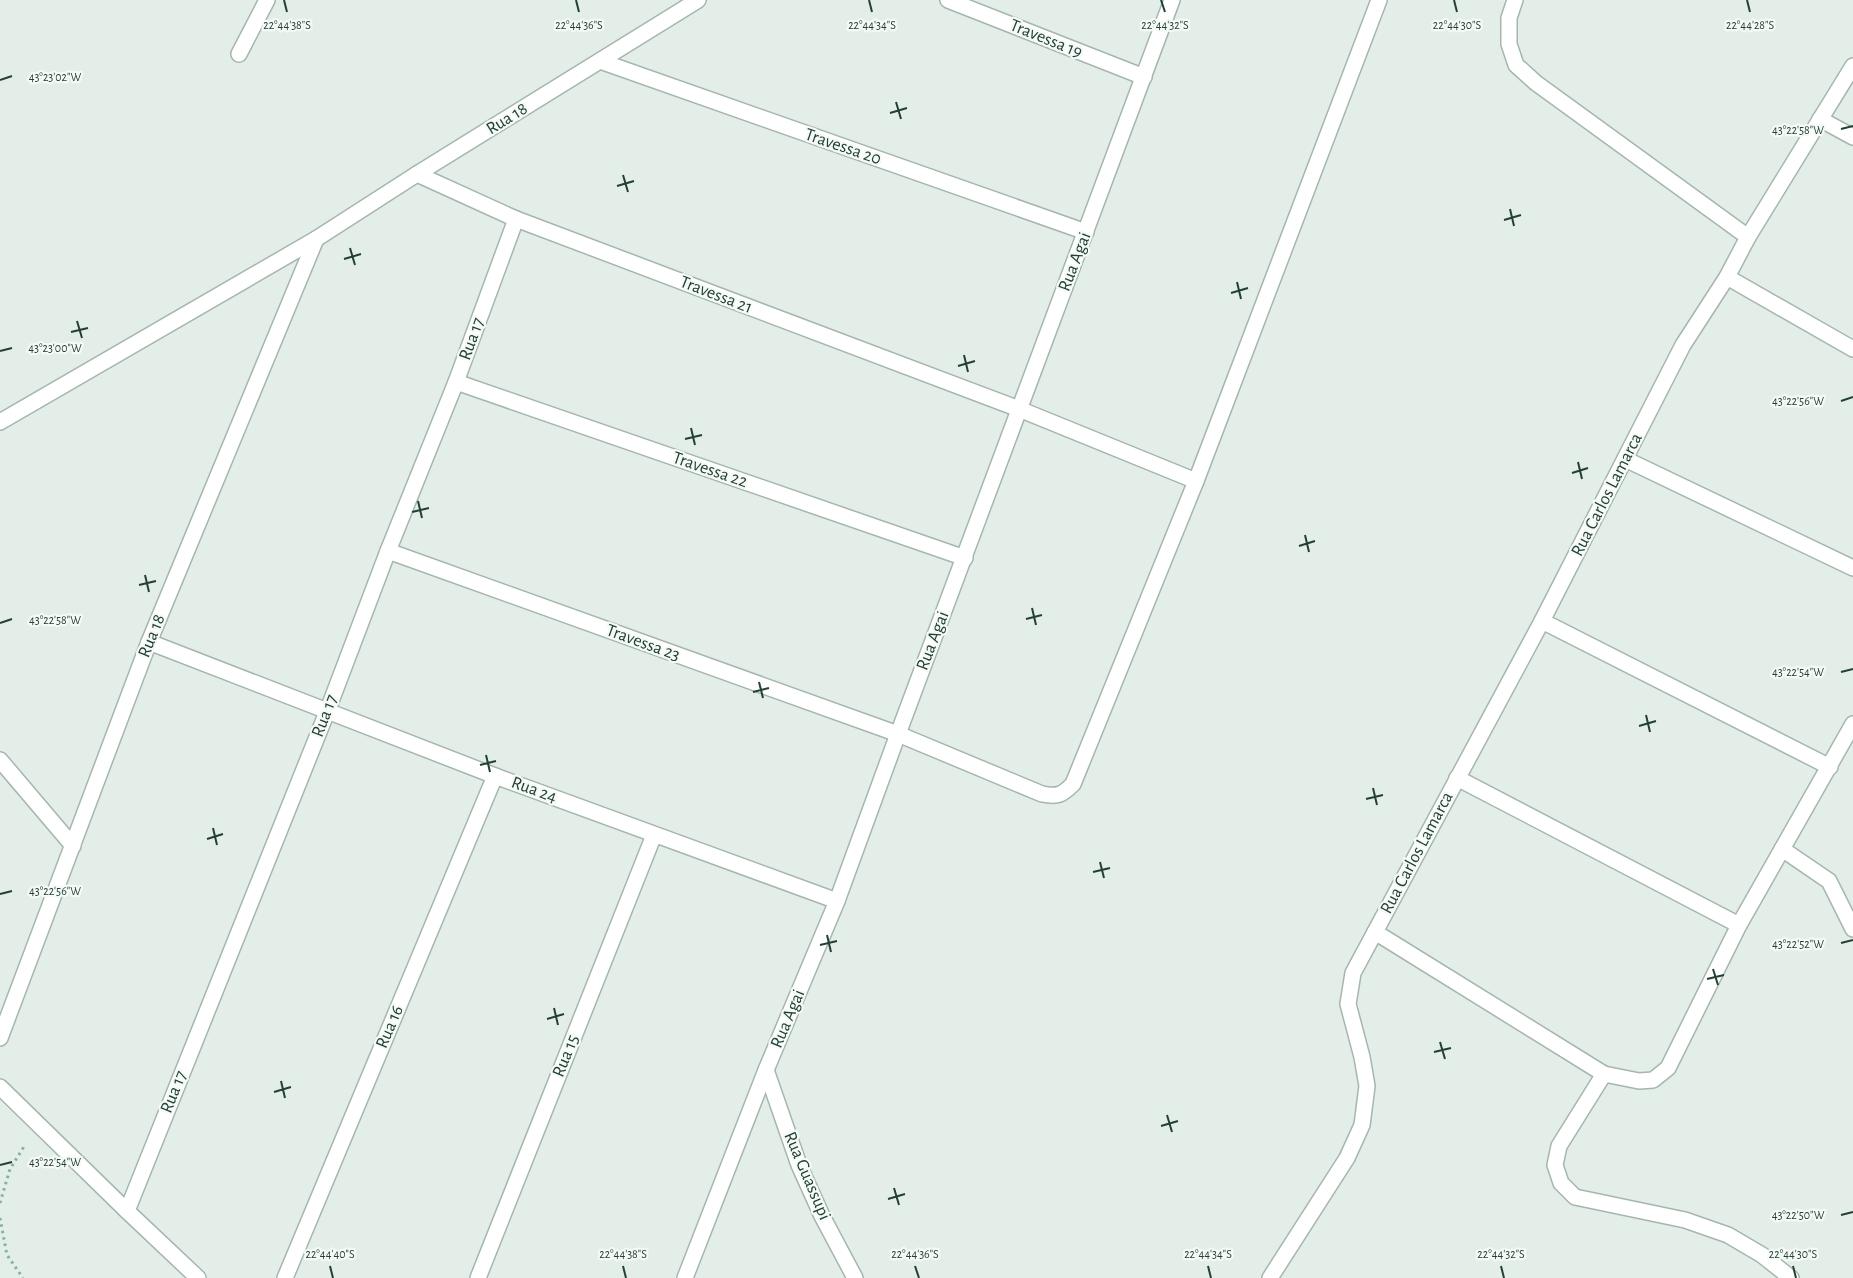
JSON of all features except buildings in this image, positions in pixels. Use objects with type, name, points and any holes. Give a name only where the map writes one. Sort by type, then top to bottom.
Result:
[{"type":"street","points":[[239,54],[267,0]]},
{"type":"street","name":"Rua 18","points":[[0,422],[316,239],[416,174],[698,0]]},
{"type":"street","name":"Travessa 19","points":[[948,0],[1144,77]]},
{"type":"street","name":"Rua Agai","points":[[685,1278],[766,1070],[837,901],[1172,0]]},
{"type":"street","name":"Travessa 23","points":[[388,551],[898,734],[1042,794],[1053,796],[1064,793],[1074,784],[1196,481],[1379,0]]},
{"type":"street","points":[[1516,0],[1509,18],[1509,44],[1516,65],[1536,83],[1748,236]]},
{"type":"street","name":"Travessa 20","points":[[600,61],[1086,232]]},
{"type":"street","name":"Rua Carlos Lamarca","points":[[1270,1278],[1348,1158],[1362,1125],[1367,1086],[1362,1057],[1348,1004],[1352,973],[1542,622],[1683,345],[1727,278],[1748,236],[1853,66]]},
{"type":"street","points":[[1820,119],[1853,137]]},
{"type":"street","name":"Travessa 21","points":[[416,174],[516,219],[1019,409],[1196,481]]},
{"type":"street","name":"Rua 17","points":[[126,1211],[327,712],[388,551],[456,382],[516,219]]},
{"type":"street","name":"Rua 18","points":[[0,1038],[148,642],[316,239]]},
{"type":"street","points":[[1727,278],[1853,349]]},
{"type":"street","name":"Travessa 22","points":[[456,382],[964,558]]},
{"type":"street","points":[[1625,459],[1853,568]]},
{"type":"street","points":[[1542,622],[1830,767]]},
{"type":"street","name":"Rua 24","points":[[148,642],[495,776],[837,901]]},
{"type":"street","points":[[1375,932],[1604,1074],[1639,1081],[1653,1080],[1668,1068],[1739,925],[1853,724]]},
{"type":"street","points":[[0,760],[73,846]]},
{"type":"street","name":"Rua 16","points":[[285,1278],[495,776]]},
{"type":"street","points":[[1457,778],[1739,925]]},
{"type":"street","name":"Rua 15","points":[[478,1278],[654,835]]},
{"type":"street","points":[[1782,849],[1829,881],[1853,929]]},
{"type":"street","name":"Rua Guassupi","points":[[766,1070],[799,1165],[822,1216],[855,1278]]},
{"type":"street","points":[[1604,1074],[1559,1146],[1555,1165],[1561,1183],[1575,1197],[1685,1220],[1728,1235],[1762,1255],[1791,1278]]},
{"type":"street","points":[[0,1087],[126,1211],[198,1278]]},
{"type":"path","points":[[0,1203],[10,1169],[38,1125]]},
{"type":"path","points":[[0,1218],[7,1255],[22,1278]]}]
